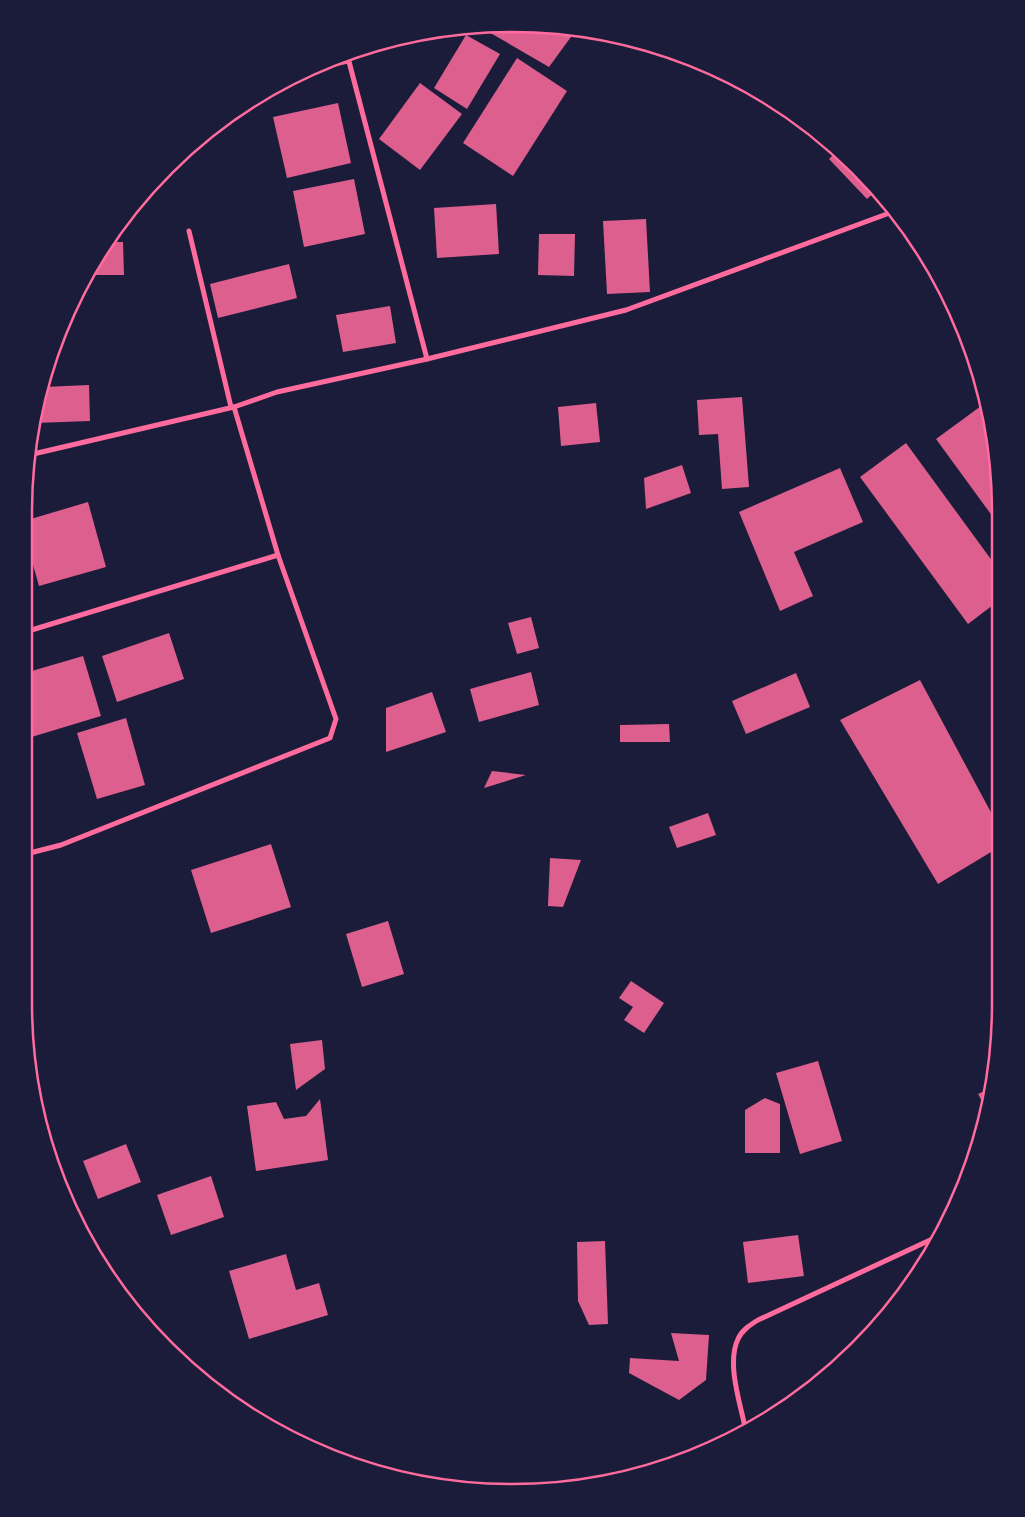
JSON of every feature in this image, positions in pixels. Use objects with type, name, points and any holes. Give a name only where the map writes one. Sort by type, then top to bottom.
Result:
[{"type":"street","points":[[348,62],[427,359]]},
{"type":"street","points":[[37,453],[233,407],[277,392],[427,359],[626,310],[888,214]]},
{"type":"street","points":[[32,852],[62,845],[330,738],[336,719],[278,555],[233,407],[188,231]]},
{"type":"street","points":[[32,630],[278,555]]},
{"type":"street","points":[[744,1424],[733,1368],[738,1339],[745,1329],[758,1320],[930,1240]]},
{"type":"building","points":[[512,32],[571,37],[549,67],[491,33]]},
{"type":"building","points":[[466,35],[500,54],[467,109],[434,88]]},
{"type":"building","points":[[517,58],[567,91],[513,176],[463,143]]},
{"type":"building","points":[[420,83],[462,114],[420,170],[379,139]]},
{"type":"building","points":[[338,103],[351,163],[287,178],[273,117]]},
{"type":"building","points":[[833,155],[872,195],[867,199],[829,159]]},
{"type":"building","points":[[354,179],[365,234],[304,247],[293,191]]},
{"type":"building","points":[[496,204],[499,254],[437,258],[434,208]]},
{"type":"building","points":[[646,219],[650,292],[607,294],[603,221]]},
{"type":"building","points":[[539,234],[575,234],[574,276],[538,275]]},
{"type":"building","points":[[116,242],[123,242],[124,275],[95,275]]},
{"type":"building","points":[[289,264],[297,298],[218,318],[210,284]]},
{"type":"building","points":[[390,306],[396,343],[343,352],[336,315]]},
{"type":"building","points":[[89,385],[90,421],[41,423],[49,387]]},
{"type":"building","points":[[742,397],[749,487],[722,489],[718,434],[699,435],[697,400]]},
{"type":"building","points":[[596,403],[600,442],[561,446],[558,407]]},
{"type":"building","points":[[980,407],[988,450],[992,516],[936,439]]},
{"type":"building","points":[[906,443],[992,561],[992,606],[968,624],[860,477]]},
{"type":"building","points":[[682,465],[691,493],[646,509],[644,478]]},
{"type":"building","points":[[840,468],[863,522],[794,552],[813,596],[780,611],[739,512]]},
{"type":"building","points":[[88,502],[106,567],[39,586],[32,561],[32,519]]},
{"type":"building","points":[[531,617],[539,648],[517,654],[508,623]]},
{"type":"building","points":[[169,633],[184,679],[117,702],[102,656]]},
{"type":"building","points":[[83,656],[101,716],[32,737],[32,671]]},
{"type":"building","points":[[531,672],[539,705],[479,722],[470,689]]},
{"type":"building","points":[[796,673],[810,707],[746,734],[732,701]]},
{"type":"building","points":[[920,680],[992,814],[992,851],[938,884],[840,720]]},
{"type":"building","points":[[432,692],[446,732],[386,752],[386,708]]},
{"type":"building","points":[[126,718],[145,785],[97,799],[77,733]]},
{"type":"building","points":[[669,724],[670,742],[620,742],[620,725]]},
{"type":"building","points":[[492,771],[526,775],[484,788]]},
{"type":"building","points":[[708,813],[716,835],[677,848],[669,827]]},
{"type":"building","points":[[271,844],[291,907],[211,933],[191,870]]},
{"type":"building","points":[[550,858],[581,860],[563,907],[548,906]]},
{"type":"building","points":[[388,921],[404,974],[362,987],[346,934]]},
{"type":"building","points":[[631,981],[664,1003],[644,1033],[624,1020],[633,1007],[619,998]]},
{"type":"building","points":[[322,1040],[325,1069],[296,1090],[290,1044]]},
{"type":"building","points":[[818,1061],[842,1141],[800,1154],[776,1073]]},
{"type":"building","points":[[984,1091],[982,1102],[978,1094]]},
{"type":"building","points":[[765,1098],[780,1104],[780,1153],[745,1153],[745,1110]]},
{"type":"building","points":[[320,1099],[328,1160],[256,1171],[247,1106],[276,1102],[284,1119],[306,1116]]},
{"type":"building","points":[[126,1144],[141,1182],[98,1199],[83,1161]]},
{"type":"building","points":[[211,1176],[224,1217],[171,1235],[157,1195]]},
{"type":"building","points":[[798,1235],[804,1276],[748,1283],[743,1242]]},
{"type":"building","points":[[605,1241],[608,1324],[589,1325],[578,1301],[577,1242]]},
{"type":"building","points":[[286,1254],[296,1290],[319,1283],[328,1315],[249,1339],[229,1271]]},
{"type":"building","points":[[671,1333],[709,1335],[706,1380],[679,1400],[629,1373],[630,1358],[679,1361]]}]
